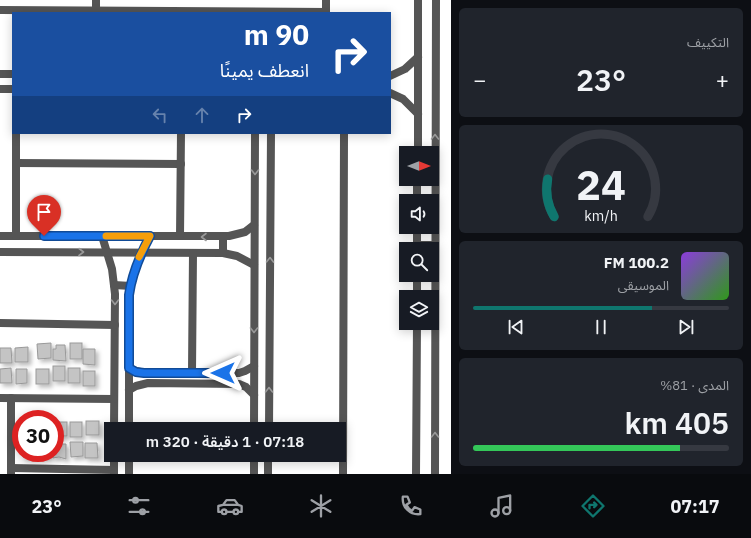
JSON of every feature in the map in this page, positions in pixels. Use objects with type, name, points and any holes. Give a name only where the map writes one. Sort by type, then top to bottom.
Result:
[{"type":"street","points":[[0,10],[94,12],[96,0]]},
{"type":"street","points":[[326,0],[326,12]]},
{"type":"street","points":[[418,0],[418,146]]},
{"type":"street","points":[[435,242],[436,0]]},
{"type":"street","points":[[391,75],[405,68],[418,57]]},
{"type":"street","points":[[0,74],[12,74]]},
{"type":"street","points":[[0,89],[12,89]]},
{"type":"street","points":[[391,93],[403,99],[418,114]]},
{"type":"street","points":[[16,134],[16,236]]},
{"type":"street","points":[[180,236],[181,134]]},
{"type":"street","points":[[254,422],[255,134]]},
{"type":"street","points":[[268,422],[271,134]]},
{"type":"street","points":[[343,474],[344,134]]},
{"type":"street","points":[[16,163],[181,164]]},
{"type":"street","points":[[0,236],[223,237],[240,234],[254,225]]},
{"type":"street","points":[[102,236],[108,252],[114,285],[114,422]]},
{"type":"street","points":[[129,422],[130,286],[141,252],[150,236]]},
{"type":"street","points":[[223,237],[223,253]]},
{"type":"street","points":[[0,252],[223,253],[236,256],[254,265]]},
{"type":"street","points":[[192,373],[193,253]]},
{"type":"street","points":[[434,474],[435,282]]},
{"type":"street","points":[[114,285],[130,286]]},
{"type":"street","points":[[254,312],[269,312]]},
{"type":"street","points":[[0,324],[115,325]]},
{"type":"street","points":[[416,474],[417,330]]},
{"type":"street","points":[[129,368],[136,372],[148,373],[239,373],[254,366]]},
{"type":"street","points":[[148,373],[148,383]]},
{"type":"street","points":[[239,373],[239,384]]},
{"type":"street","points":[[129,390],[136,386],[148,383],[239,384],[246,387],[254,395]]},
{"type":"street","points":[[0,398],[114,399]]},
{"type":"street","points":[[11,398],[11,471],[129,473],[129,462]]},
{"type":"street","points":[[254,462],[254,474]]},
{"type":"street","points":[[268,462],[268,474]]},
{"type":"building","points":[[51,343],[51,358],[38,359],[37,344]]},
{"type":"building","points":[[70,343],[82,343],[82,359],[70,359]]},
{"type":"building","points":[[56,345],[65,345],[66,361],[53,360],[53,349],[56,349]]},
{"type":"building","points":[[28,347],[28,362],[15,362],[15,348]]},
{"type":"building","points":[[0,348],[11,348],[12,363],[0,363]]},
{"type":"building","points":[[83,349],[95,349],[95,365],[83,364]]},
{"type":"building","points":[[53,366],[65,366],[65,381],[53,381]]},
{"type":"building","points":[[11,368],[12,383],[0,383],[0,369]]},
{"type":"building","points":[[68,368],[80,368],[80,383],[68,383]]},
{"type":"building","points":[[16,369],[27,369],[27,383],[16,384]]},
{"type":"building","points":[[36,369],[49,369],[49,384],[36,384]]},
{"type":"building","points":[[83,371],[95,371],[95,386],[83,386]]},
{"type":"building","points":[[86,421],[99,421],[99,435],[86,435]]},
{"type":"building","points":[[64,422],[67,422],[67,436],[64,436]]},
{"type":"building","points":[[70,422],[82,422],[82,437],[70,437]]},
{"type":"building","points":[[70,442],[83,442],[83,456],[71,457]]},
{"type":"building","points":[[85,443],[97,443],[98,458],[85,458]]},
{"type":"building","points":[[64,444],[66,444],[66,459],[64,458]]},
{"type":"slow traffic","points":[[106,236],[150,236],[139,257]]},
{"type":"route","points":[[44,236],[150,236],[141,252],[130,286],[129,368],[136,372],[144,373],[223,373]]}]
